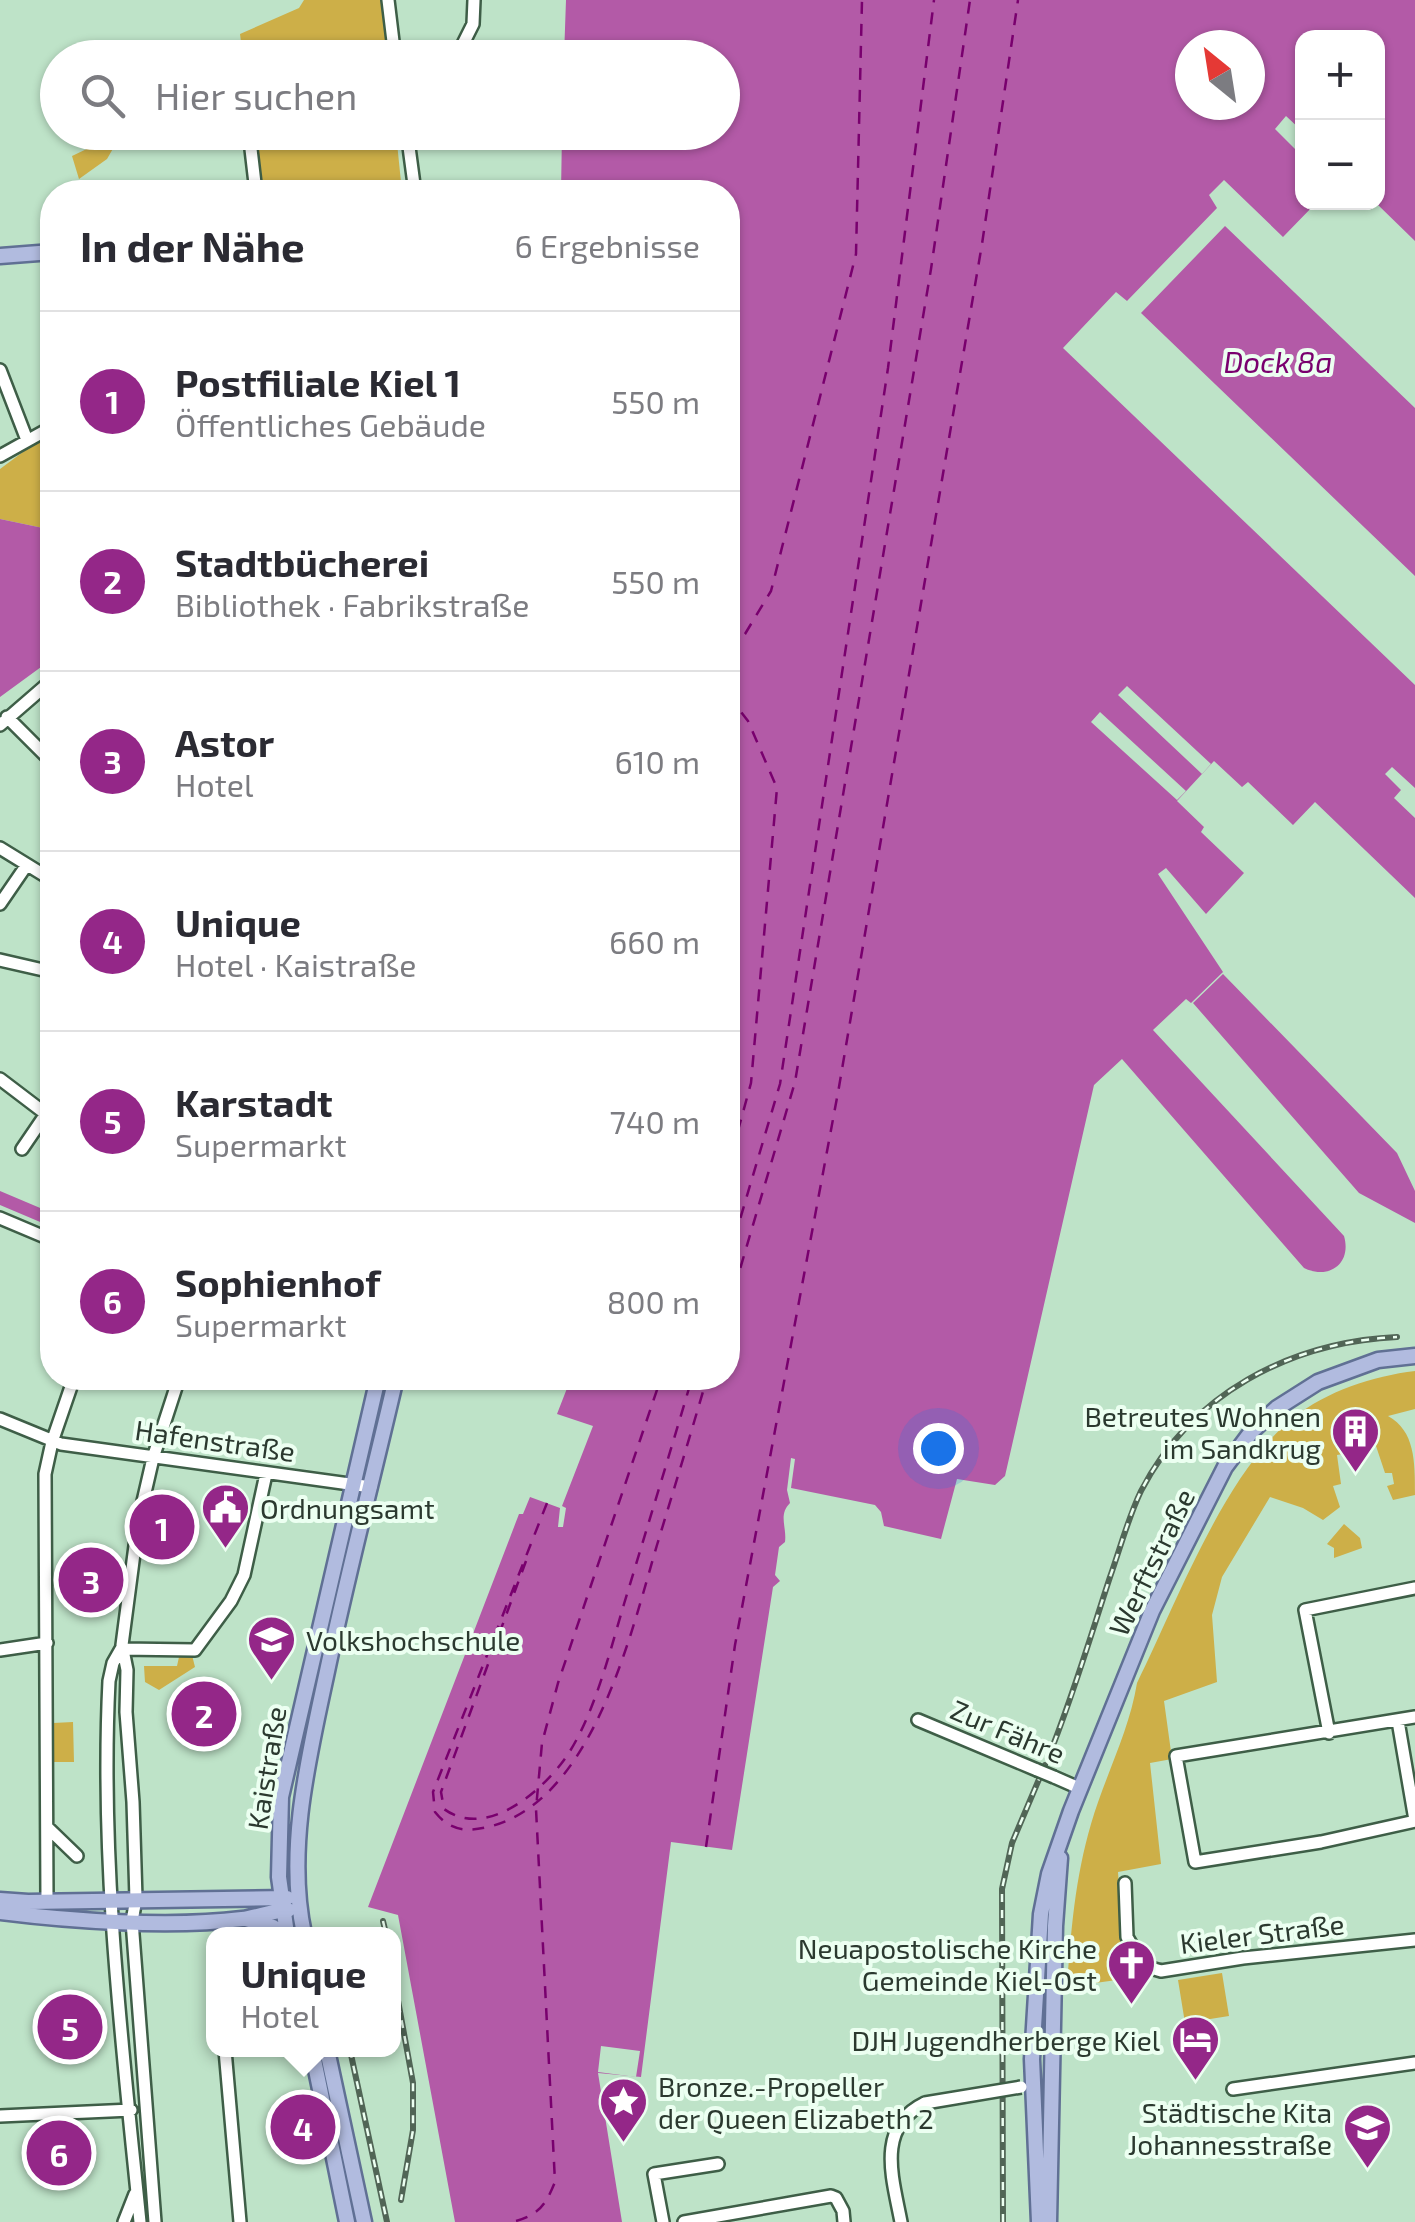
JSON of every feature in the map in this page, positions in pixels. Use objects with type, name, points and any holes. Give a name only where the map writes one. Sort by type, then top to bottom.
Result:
[{"type":"main road","points":[[0,256],[40,253]]},
{"type":"main road","name":"Werftstraße","points":[[1038,2222],[1028,2086],[1037,1945],[1049,1874],[1079,1788],[1152,1611],[1225,1467],[1252,1431],[1318,1382],[1378,1360],[1415,1356]]},
{"type":"main road","name":"Kaistraße","points":[[286,1927],[280,1797],[375,1390]]},
{"type":"main road","name":"Kaistraße","points":[[300,1927],[287,1905],[299,1846],[309,1754],[393,1390]]},
{"type":"main road","name":"Werftstraße","points":[[1050,2222],[1055,1926],[1062,1836]]},
{"type":"main road","points":[[0,1900],[124,1899],[287,1905]]},
{"type":"main road","points":[[0,1912],[218,1927],[287,1905]]},
{"type":"main road","points":[[245,1919],[273,1927]]},
{"type":"main road","points":[[313,2057],[347,2222]]},
{"type":"main road","points":[[329,2057],[364,2222]]},
{"type":"street","points":[[388,0],[393,40]]},
{"type":"street","points":[[470,15],[474,1]]},
{"type":"street","points":[[465,40],[473,24],[474,1]]},
{"type":"street","points":[[251,150],[255,180]]},
{"type":"street","points":[[409,150],[413,180]]},
{"type":"street","points":[[0,370],[26,440]]},
{"type":"street","points":[[0,456],[40,433]]},
{"type":"street","points":[[40,690],[4,721],[40,752]]},
{"type":"street","points":[[0,848],[40,872]]},
{"type":"street","points":[[0,904],[26,866]]},
{"type":"street","points":[[0,960],[40,969]]},
{"type":"street","points":[[0,1079],[40,1104]]},
{"type":"street","points":[[22,1149],[40,1123]]},
{"type":"street","points":[[0,1218],[40,1235]]},
{"type":"street","points":[[47,1901],[45,1474],[70,1390]]},
{"type":"street","points":[[140,2222],[113,1920],[124,1899],[129,1730],[127,1670],[122,1647],[138,1523],[174,1390]]},
{"type":"street","name":"Hafenstraße","points":[[0,1419],[52,1442],[371,1486]]},
{"type":"street","points":[[122,1647],[195,1650],[244,1575],[266,1474]]},
{"type":"street","points":[[1329,1733],[1304,1610],[1415,1588]]},
{"type":"street","points":[[0,1650],[47,1643]]},
{"type":"street","points":[[122,1647],[111,1668],[106,1734],[124,1899],[132,1921],[155,2222]]},
{"type":"street","points":[[1398,1720],[1415,1820],[1321,1842],[1195,1862],[1176,1756],[1415,1717]]},
{"type":"street","name":"Zur Fähre","points":[[918,1720],[1079,1788]]},
{"type":"street","points":[[48,1828],[70,1852]]},
{"type":"street","name":"Kieler Straße","points":[[1125,1883],[1127,1937],[1144,1966],[1160,1971],[1415,1940]]},
{"type":"street","points":[[225,2057],[240,2222]]},
{"type":"street","points":[[1232,2088],[1415,2063]]},
{"type":"street","points":[[901,2222],[892,2136],[912,2110],[932,2101],[1028,2086]]},
{"type":"street","points":[[0,2116],[131,2110]]},
{"type":"street","points":[[663,2222],[654,2174],[718,2164]]},
{"type":"street","points":[[124,2222],[137,2190]]},
{"type":"street","points":[[684,2222],[831,2196],[843,2210],[844,2222]]},
{"type":"street","points":[[836,2198],[836,2222]]},
{"type":"shaded area","points":[[304,0],[381,0],[386,40],[241,40],[240,34],[299,8]]},
{"type":"shaded area","points":[[85,150],[112,150],[107,159],[79,179],[72,156]]},
{"type":"shaded area","points":[[255,150],[398,150],[401,180],[259,180]]},
{"type":"shaded area","points":[[40,442],[40,527],[0,519],[0,469]]},
{"type":"shaded area","points":[[1415,1371],[1415,1409],[1388,1416],[1408,1439],[1414,1459],[1415,1495],[1393,1500],[1387,1486],[1394,1484],[1392,1473],[1385,1473],[1373,1437],[1350,1447],[1349,1453],[1337,1455],[1341,1484],[1333,1486],[1340,1507],[1323,1520],[1303,1508],[1270,1497],[1222,1577],[1212,1615],[1217,1682],[1164,1701],[1172,1759],[1150,1763],[1161,1864],[1118,1872],[1123,1942],[1136,1964],[1159,1974],[1067,1987],[1077,1885],[1086,1844],[1137,1683],[1224,1505],[1268,1442],[1306,1408],[1351,1386]]},
{"type":"shaded area","points":[[1344,1524],[1360,1538],[1362,1548],[1334,1558],[1334,1548],[1327,1544]]},
{"type":"shaded area","points":[[192,1655],[195,1667],[159,1690],[145,1682],[144,1666],[177,1666],[179,1657]]},
{"type":"shaded area","points":[[73,1722],[74,1762],[54,1762],[53,1723]]},
{"type":"shaded area","points":[[1222,1973],[1229,2016],[1185,2023],[1178,1980]]},
{"type":"water","points":[[566,0],[1415,0],[1415,241],[1383,210],[1385,30],[1295,30],[1295,124],[1286,116],[1275,129],[1295,149],[1295,210],[1309,210],[1283,237],[1224,180],[1209,195],[1217,208],[1127,301],[1116,292],[1063,348],[1415,685],[1415,788],[1392,767],[1385,774],[1401,790],[1394,798],[1415,818],[1415,898],[1315,802],[1293,825],[1248,782],[1242,787],[1214,761],[1177,801],[1204,827],[1201,832],[1244,873],[1206,914],[1166,868],[1158,874],[1223,972],[1191,1003],[1186,999],[1153,1030],[1344,1236],[1346,1246],[1341,1262],[1330,1271],[1304,1268],[1122,1059],[1094,1085],[1005,1476],[995,1485],[957,1479],[941,1539],[884,1526],[875,1505],[791,1488],[795,1459],[791,1458],[785,1542],[779,1547],[775,1575],[780,1581],[773,1587],[732,1850],[671,1842],[641,2077],[598,2073],[622,2222],[455,2222],[398,1915],[368,1907],[519,1514],[523,1514],[530,1497],[560,1508],[558,1527],[563,1527],[566,1508],[562,1506],[593,1426],[557,1414],[566,1390],[740,1390],[740,180],[561,180],[562,150],[740,150],[740,40],[565,40]]},
{"type":"water","name":"Dock 8a","points":[[1225,226],[1415,408],[1415,576],[1141,313]]},
{"type":"water","points":[[0,519],[40,527],[40,668],[0,697]]},
{"type":"water","points":[[1223,974],[1397,1153],[1415,1191],[1415,1223],[1359,1193],[1193,1003]]},
{"type":"water","points":[[0,1191],[40,1208],[40,1222],[0,1205]]},
{"type":"pier","points":[[1127,686],[1211,764],[1202,774],[1118,695]]},
{"type":"pier","points":[[1100,712],[1186,791],[1177,800],[1091,722]]},
{"type":"pier","points":[[601,2046],[640,2051],[636,2077],[598,2072]]},
{"type":"ferry route","points":[[740,638],[771,591],[856,254],[862,0]]},
{"type":"ferry route","points":[[740,1219],[780,1084],[888,368],[934,0]]},
{"type":"ferry route","points":[[740,1269],[795,1082],[931,269],[970,0]]},
{"type":"ferry route","points":[[706,1847],[735,1645],[839,1087],[982,244],[1018,0]]},
{"type":"ferry route","points":[[740,711],[777,788],[751,1083],[740,1123]]},
{"type":"ferry route","points":[[516,2221],[541,2207],[555,2182],[536,1809],[542,1743],[558,1683],[657,1390]]},
{"type":"ferry route","points":[[526,1561],[441,1792],[444,1809],[460,1817],[477,1819],[510,1809],[553,1773],[574,1744],[607,1663],[688,1390]]},
{"type":"ferry route","points":[[547,1503],[433,1792],[435,1812],[459,1828],[488,1827],[524,1811],[555,1785],[581,1750],[620,1666],[703,1390]]},
{"type":"railway","points":[[1048,1758],[1132,1512],[1162,1457],[1216,1401],[1282,1362],[1357,1341],[1397,1337]]},
{"type":"railway","points":[[1003,2222],[1002,1889],[1012,1843],[1045,1765]]},
{"type":"railway","points":[[383,1921],[384,1927]]},
{"type":"railway","points":[[401,2017],[413,2083],[413,2130],[401,2200]]},
{"type":"railway","points":[[352,2057],[387,2222]]},
{"type":"place","name":"Betreutes Wohnen im Sandkrug","points":[[1356,1474]]},
{"type":"place","name":"Postfiliale Kiel 1","points":[[162,1527]]},
{"type":"place","name":"Ordnungsamt","points":[[225,1550]]},
{"type":"place","name":"Astor","points":[[91,1580]]},
{"type":"place","name":"Volkshochschule","points":[[271,1682]]},
{"type":"place","name":"Stadtbücherei","points":[[204,1714]]},
{"type":"place","name":"Neuapostolische Kirche Gemeinde Kiel-Ost","points":[[1132,2006]]},
{"type":"place","name":"Karstadt","points":[[70,2027]]},
{"type":"place","name":"DJH Jugendherberge Kiel","points":[[1195,2082]]},
{"type":"place","name":"Unique","points":[[303,2127]]},
{"type":"place","name":"Bronze.-Propeller der Queen Elizabeth 2","points":[[623,2144]]},
{"type":"place","name":"Sophienhof","points":[[59,2153]]},
{"type":"place","name":"Städtische Kita Johannesstraße","points":[[1367,2170]]}]
